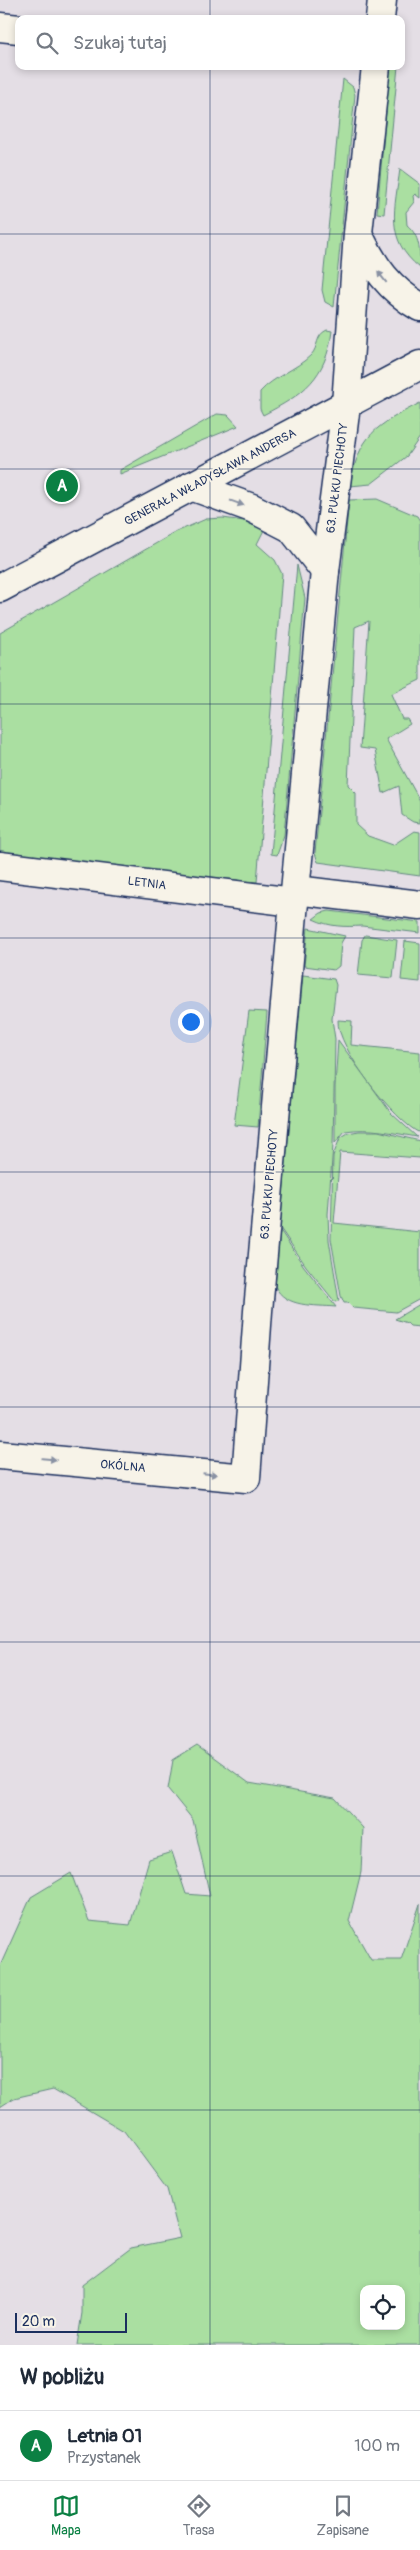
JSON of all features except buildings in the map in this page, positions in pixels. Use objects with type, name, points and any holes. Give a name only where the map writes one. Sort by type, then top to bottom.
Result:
[{"type":"street","points":[[380,15],[382,0]]},
{"type":"street","points":[[0,28],[15,29]]},
{"type":"street","name":"63. PUŁKU PIECHOTY","points":[[246,1478],[258,1311],[295,896],[325,571],[346,405],[358,233],[376,70]]},
{"type":"street","points":[[358,233],[374,266],[387,283],[420,307]]},
{"type":"street","name":"GENERAŁA WŁADYSŁAWA ANDERSA","points":[[0,588],[420,365]]},
{"type":"street","points":[[191,486],[252,508],[291,528],[325,571]]},
{"type":"street","name":"LETNIA","points":[[0,866],[295,896]]},
{"type":"street","points":[[295,896],[420,905]]},
{"type":"street","name":"OKÓLNA","points":[[0,1455],[246,1478]]},
{"type":"green space","points":[[390,70],[398,70],[384,214],[377,213]]},
{"type":"green space","points":[[343,79],[353,87],[355,95],[334,307],[325,302],[322,290]]},
{"type":"green space","points":[[400,169],[420,184],[420,198],[415,194],[413,196],[414,202],[406,212],[407,225],[417,239],[420,268],[401,246],[397,234],[395,210]]},
{"type":"green space","points":[[327,330],[332,331],[329,347],[318,373],[311,383],[290,400],[263,415],[260,409],[260,392],[311,355],[319,338]]},
{"type":"green space","points":[[420,403],[420,437],[407,456],[371,484],[350,486],[359,454],[372,434],[392,418]]},
{"type":"green space","points":[[217,414],[228,415],[238,426],[120,474],[120,470]]},
{"type":"green space","points":[[377,499],[417,516],[420,521],[420,680],[391,694],[402,719],[407,719],[410,724],[386,739],[420,801],[420,823],[413,822],[402,815],[399,786],[383,793],[375,750],[360,748],[369,621],[355,627],[348,785],[356,793],[356,825],[368,836],[393,845],[414,831],[420,832],[420,876],[318,862],[315,853],[349,500]]},
{"type":"green space","points":[[223,518],[244,521],[264,530],[257,544],[275,560],[282,574],[257,882],[0,855],[0,633],[176,532],[206,519]]},
{"type":"green space","points":[[297,565],[305,598],[284,835],[277,855],[271,854]]},
{"type":"green space","points":[[329,911],[420,922],[420,933],[362,926],[337,926],[313,919],[321,913]]},
{"type":"green space","points":[[308,928],[345,936],[341,943],[339,966],[334,970],[304,966]]},
{"type":"green space","points":[[365,935],[397,940],[393,978],[358,975],[362,940]]},
{"type":"green space","points":[[405,941],[420,943],[420,982],[401,980]]},
{"type":"green space","points":[[303,975],[334,979],[336,985],[332,1019],[335,1039],[333,1145],[328,1214],[329,1240],[339,1301],[335,1302],[306,1266],[280,1228]]},
{"type":"green space","points":[[249,1011],[267,1012],[258,1127],[234,1125]]},
{"type":"green space","points":[[338,1020],[352,1021],[351,1045],[420,1052],[420,1133],[396,1114],[356,1065],[346,1048]]},
{"type":"green space","points":[[338,1040],[391,1113],[417,1137],[381,1131],[354,1130],[345,1131],[335,1143],[335,1087]]},
{"type":"green space","points":[[378,1131],[420,1141],[420,1158],[340,1152],[334,1223],[420,1232],[420,1299],[396,1312],[353,1308],[348,1303],[344,1303],[341,1296],[331,1239],[333,1156],[340,1138],[348,1133]]},
{"type":"green space","points":[[280,1230],[303,1265],[336,1307],[293,1302],[280,1293],[275,1286]]},
{"type":"green space","points":[[420,1304],[420,1327],[410,1326],[395,1319]]},
{"type":"green space","points":[[197,1745],[249,1783],[335,1798],[363,1828],[361,1872],[349,1921],[371,1960],[401,1960],[420,1904],[420,2345],[77,2345],[82,2313],[82,2285],[131,2248],[180,2238],[167,2189],[124,2131],[53,2089],[14,2098],[0,2107],[0,1966],[31,1897],[71,1873],[89,1921],[130,1925],[149,1859],[172,1852],[186,1894],[210,1896],[193,1820],[168,1789],[173,1760]]},
{"type":"place","name":"Letnia 01","points":[[62,486]]}]
